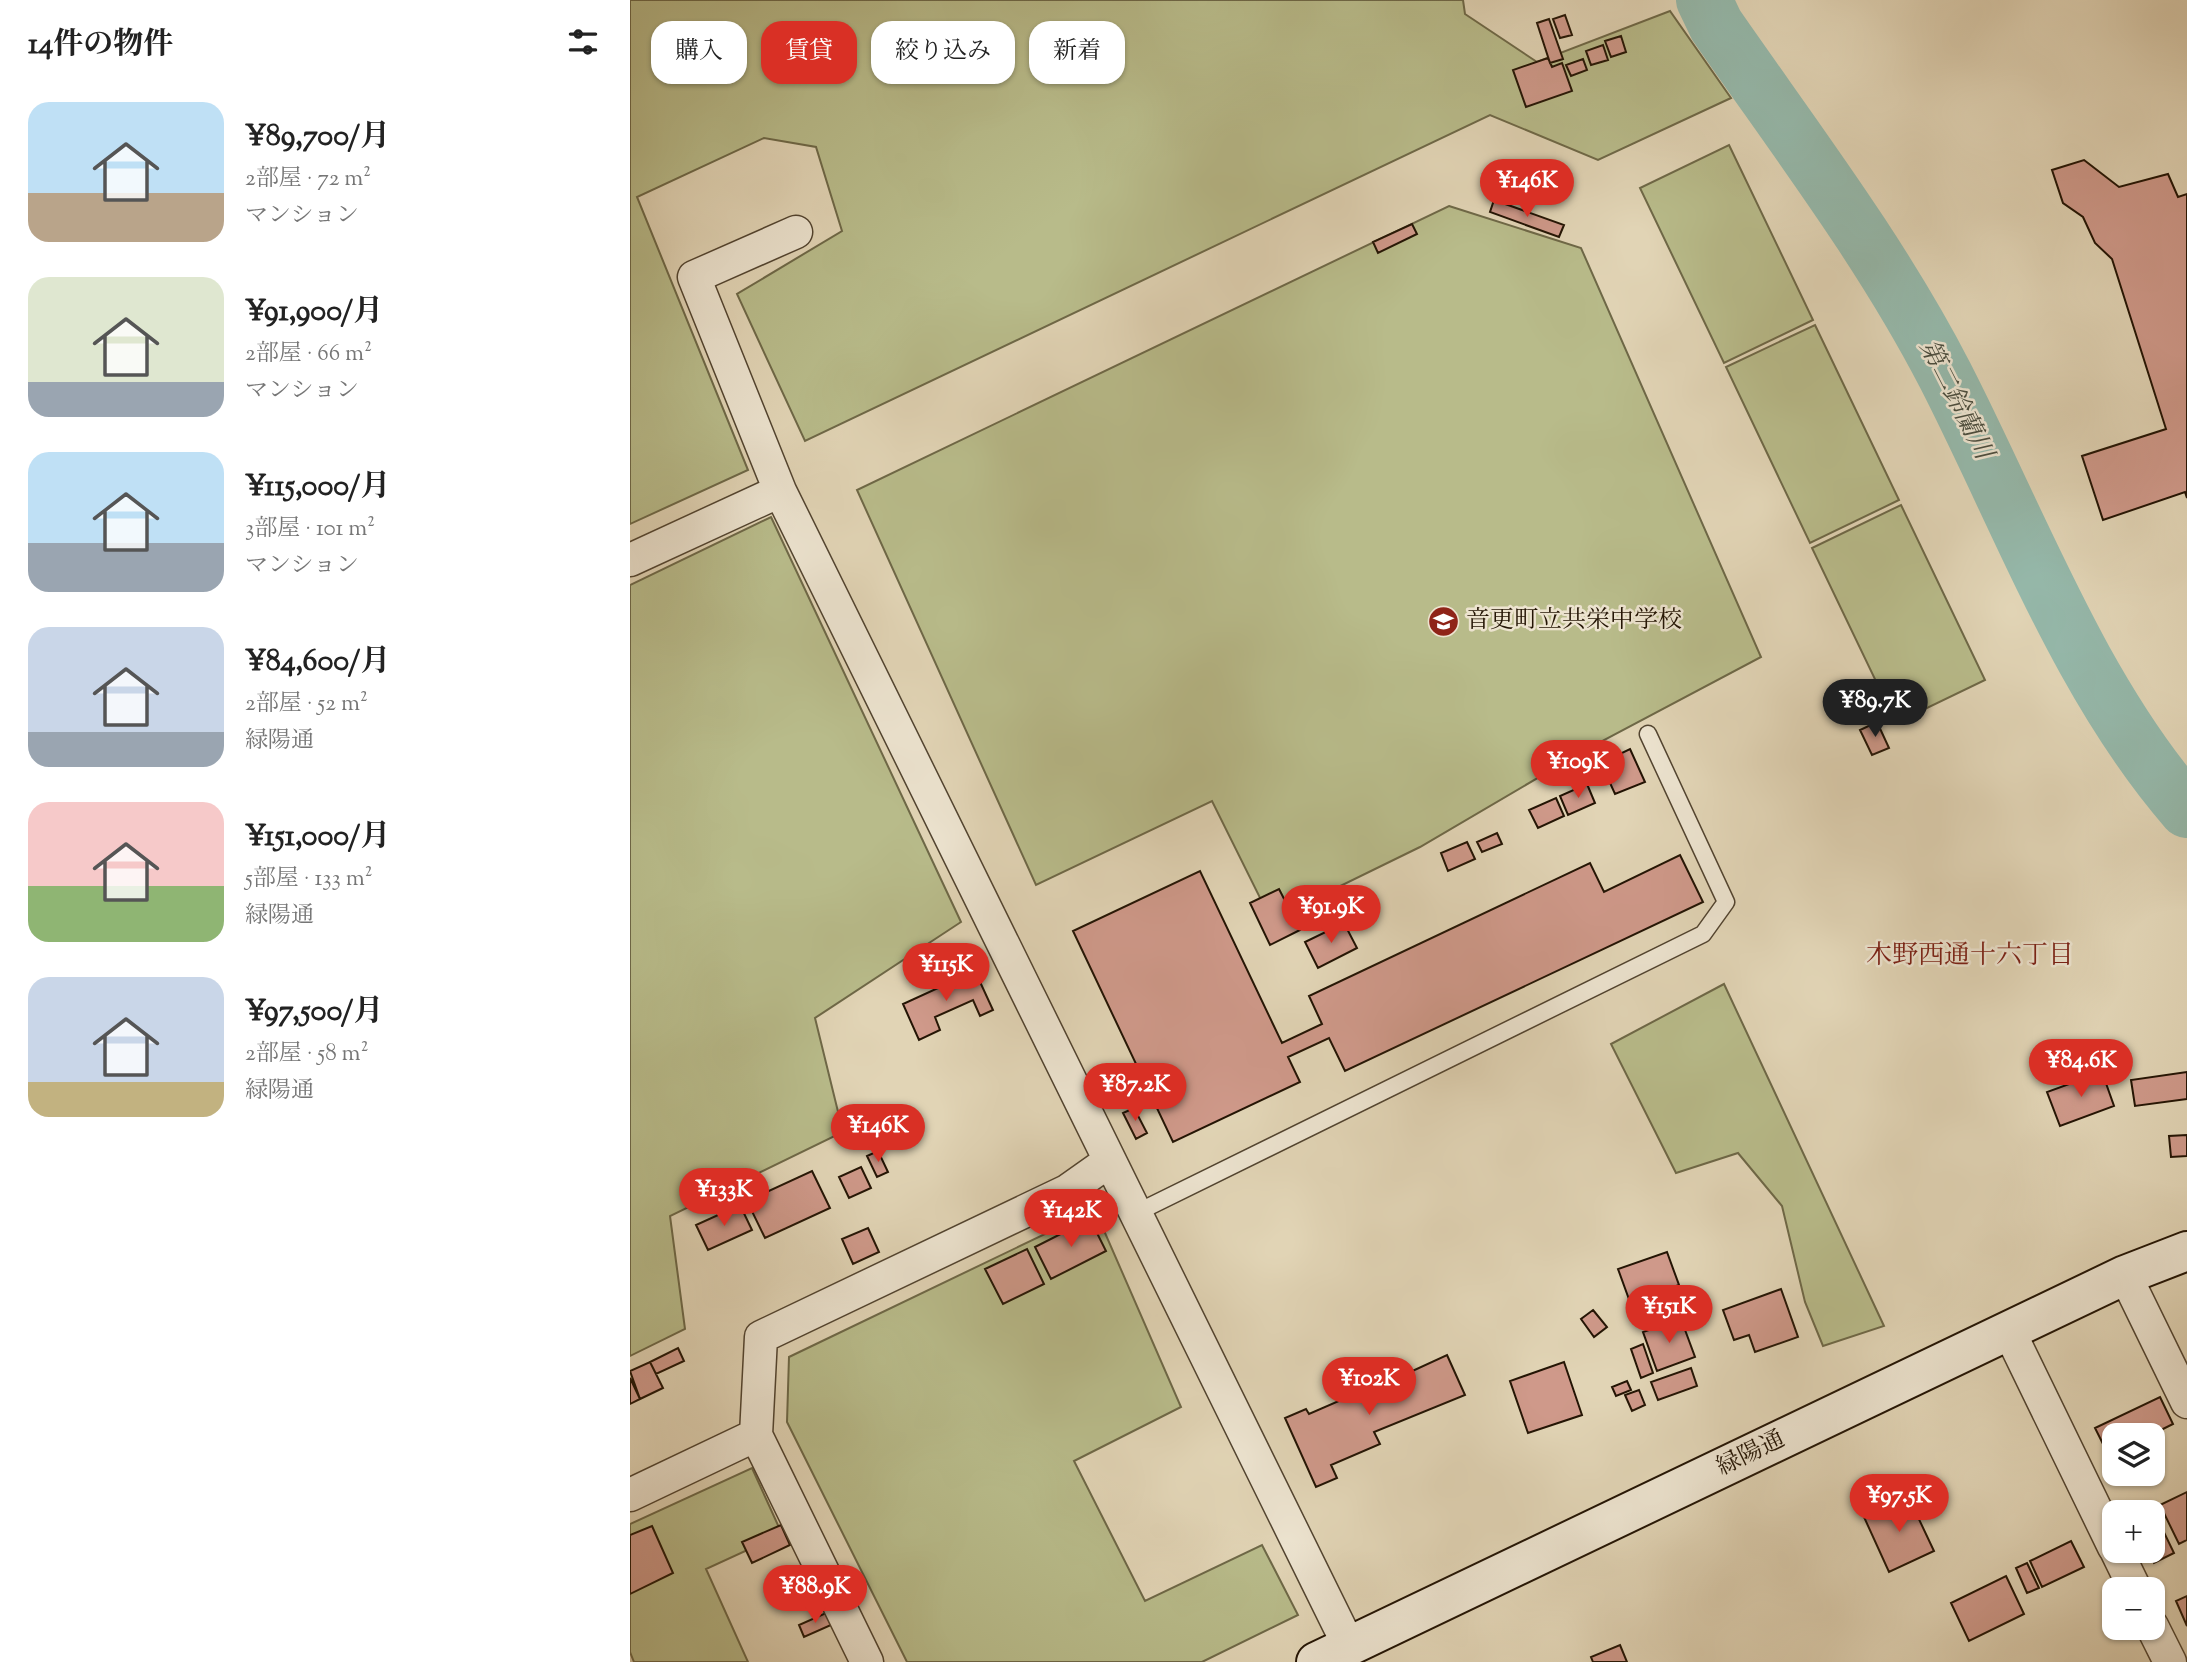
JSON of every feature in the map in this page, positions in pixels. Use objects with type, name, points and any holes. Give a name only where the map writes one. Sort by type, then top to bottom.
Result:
[{"type":"street","points":[[796,232],[694,277],[780,491],[1134,1214],[1333,1654]]},
{"type":"street","points":[[630,560],[780,491]]},
{"type":"street","points":[[867,1662],[756,1435],[761,1337],[1067,1191],[1108,1162]]},
{"type":"street","name":"緑陽通","points":[[1333,1654],[2125,1275],[2187,1251]]},
{"type":"street","points":[[2125,1275],[2187,1402]]},
{"type":"street","points":[[2009,1331],[2102,1522]]},
{"type":"street","points":[[630,1495],[756,1435]]},
{"type":"street","points":[[2159,1640],[2170,1662]]},
{"type":"lane","points":[[1134,1214],[1703,934],[1726,902],[1648,734]]},
{"type":"green space","points":[[630,0],[1463,0],[1465,14],[1537,62],[1670,11],[1731,98],[1598,160],[1490,115],[805,441],[737,294],[842,231],[816,147],[764,138],[637,197],[748,470],[630,524]]},
{"type":"green space","points":[[1729,145],[1813,320],[1724,363],[1640,188]]},
{"type":"green space","points":[[1449,206],[1581,248],[1761,657],[1587,749],[1420,847],[1271,920],[1212,801],[1036,885],[857,490]]},
{"type":"green space","points":[[1815,325],[1899,500],[1810,543],[1726,367]]},
{"type":"green space","points":[[1901,505],[1985,680],[1896,723],[1812,548]]},
{"type":"green space","points":[[771,517],[961,922],[815,1018],[843,1132],[670,1216],[685,1329],[630,1356],[630,585]]},
{"type":"green space","points":[[1724,984],[1884,1326],[1823,1346],[1805,1302],[1782,1206],[1738,1153],[1676,1173],[1611,1044]]},
{"type":"green space","points":[[1095,1210],[1181,1407],[1074,1461],[1145,1601],[1262,1545],[1298,1615],[1202,1662],[907,1662],[787,1422],[789,1357]]},
{"type":"green space","points":[[752,1468],[782,1534],[706,1569],[748,1662],[634,1662],[630,1652],[630,1524]]},
{"type":"building","points":[[1565,15],[1572,35],[1560,38],[1553,19]]},
{"type":"building","points":[[1549,19],[1563,59],[1550,63],[1537,23]]},
{"type":"building","points":[[1621,36],[1626,52],[1611,57],[1605,41]]},
{"type":"building","points":[[1603,45],[1608,60],[1591,65],[1586,51]]},
{"type":"building","points":[[1548,58],[1552,67],[1562,63],[1572,91],[1526,107],[1513,70]]},
{"type":"building","points":[[1583,59],[1587,70],[1571,76],[1566,65]]},
{"type":"building","points":[[2084,160],[2119,187],[2168,174],[2178,197],[2187,194],[2187,498],[2185,492],[2103,520],[2082,456],[2166,429],[2112,259],[2095,243],[2083,217],[2063,203],[2052,170]]},
{"type":"building","points":[[1494,200],[1564,225],[1559,237],[1490,212]]},
{"type":"building","points":[[1412,224],[1417,234],[1378,253],[1373,242]]},
{"type":"building","points":[[1877,722],[1889,748],[1872,755],[1860,730]]},
{"type":"building","points":[[1630,749],[1645,782],[1615,794],[1601,763]]},
{"type":"building","points":[[1587,784],[1595,803],[1568,815],[1560,796]]},
{"type":"building","points":[[1556,798],[1564,816],[1538,828],[1529,810]]},
{"type":"building","points":[[1497,833],[1502,844],[1482,852],[1477,842]]},
{"type":"building","points":[[1467,842],[1475,859],[1448,871],[1441,853]]},
{"type":"building","points":[[1680,855],[1703,902],[1345,1071],[1329,1038],[1288,1057],[1300,1082],[1173,1142],[1073,931],[1200,871],[1282,1043],[1322,1024],[1309,996],[1590,863],[1604,892]]},
{"type":"building","points":[[1279,889],[1300,930],[1270,945],[1250,903]]},
{"type":"building","points":[[1344,923],[1357,948],[1318,968],[1305,942]]},
{"type":"building","points":[[975,971],[993,1010],[980,1016],[973,1000],[935,1017],[940,1030],[919,1040],[903,1004]]},
{"type":"building","points":[[2102,1072],[2114,1106],[2060,1126],[2047,1092]]},
{"type":"building","points":[[2187,1072],[2187,1099],[2135,1106],[2131,1080]]},
{"type":"building","points":[[1134,1108],[1147,1133],[1136,1139],[1123,1113]]},
{"type":"building","points":[[2187,1135],[2187,1156],[2171,1157],[2169,1136]]},
{"type":"building","points":[[878,1151],[888,1172],[877,1177],[867,1156]]},
{"type":"building","points":[[861,1167],[871,1188],[849,1198],[839,1177]]},
{"type":"building","points":[[812,1171],[830,1208],[765,1238],[747,1201]]},
{"type":"building","points":[[740,1205],[752,1230],[708,1250],[696,1225]]},
{"type":"building","points":[[1090,1219],[1106,1251],[1051,1279],[1035,1247]]},
{"type":"building","points":[[868,1228],[879,1252],[853,1264],[842,1239]]},
{"type":"building","points":[[1027,1249],[1044,1284],[1003,1304],[985,1269]]},
{"type":"building","points":[[1667,1252],[1679,1285],[1630,1302],[1618,1269]]},
{"type":"building","points":[[1781,1289],[1798,1337],[1755,1352],[1749,1335],[1734,1340],[1723,1310]]},
{"type":"building","points":[[1593,1310],[1607,1327],[1594,1337],[1581,1319]]},
{"type":"building","points":[[1681,1319],[1695,1357],[1657,1371],[1643,1332]]},
{"type":"building","points":[[1643,1344],[1653,1373],[1641,1378],[1631,1349]]},
{"type":"building","points":[[678,1348],[684,1361],[656,1374],[650,1362]]},
{"type":"building","points":[[1447,1355],[1465,1395],[1374,1432],[1380,1444],[1331,1465],[1337,1478],[1316,1487],[1285,1418],[1306,1409],[1309,1414],[1357,1393],[1358,1396]]},
{"type":"building","points":[[650,1362],[663,1388],[640,1399],[630,1371]]},
{"type":"building","points":[[1564,1362],[1582,1415],[1528,1433],[1510,1381]]},
{"type":"building","points":[[1691,1368],[1697,1386],[1658,1400],[1651,1382]]},
{"type":"building","points":[[630,1378],[640,1399],[630,1404]]},
{"type":"building","points":[[1627,1381],[1631,1390],[1616,1396],[1612,1387]]},
{"type":"building","points":[[1639,1390],[1645,1405],[1632,1411],[1625,1395]]},
{"type":"building","points":[[2160,1397],[2173,1424],[2165,1428],[2165,1423],[2105,1423]]},
{"type":"building","points":[[2102,1425],[2102,1442],[2095,1428]]},
{"type":"building","points":[[2187,1492],[2187,1540],[2179,1544],[2165,1515],[2165,1503]]},
{"type":"building","points":[[1908,1496],[1934,1551],[1889,1572],[1864,1517]]},
{"type":"building","points":[[781,1525],[790,1545],[752,1563],[742,1542]]},
{"type":"building","points":[[652,1526],[673,1573],[630,1594],[630,1535]]},
{"type":"building","points":[[2165,1534],[2174,1553],[2165,1558]]},
{"type":"building","points":[[2071,1541],[2084,1567],[2042,1587],[2030,1561]]},
{"type":"building","points":[[2027,1563],[2039,1588],[2027,1593],[2016,1568]]},
{"type":"building","points":[[2006,1576],[2024,1614],[1969,1641],[1951,1603]]},
{"type":"building","points":[[2187,1596],[2187,1626],[2176,1601]]},
{"type":"building","points":[[826,1613],[831,1625],[804,1637],[799,1625]]},
{"type":"building","points":[[1620,1645],[1627,1662],[1593,1662],[1591,1657]]},
{"type":"waterway","name":"第二鈴蘭川","points":[[1704,0],[1716,25],[1836,196],[1920,329],[2083,656],[2114,710],[2149,762],[2187,810]]},
{"type":"place","name":"音更町立共栄中学校","points":[[1443,621]]},
{"type":"district","name":"木野西通十六丁目","points":[[1970,956]]}]
